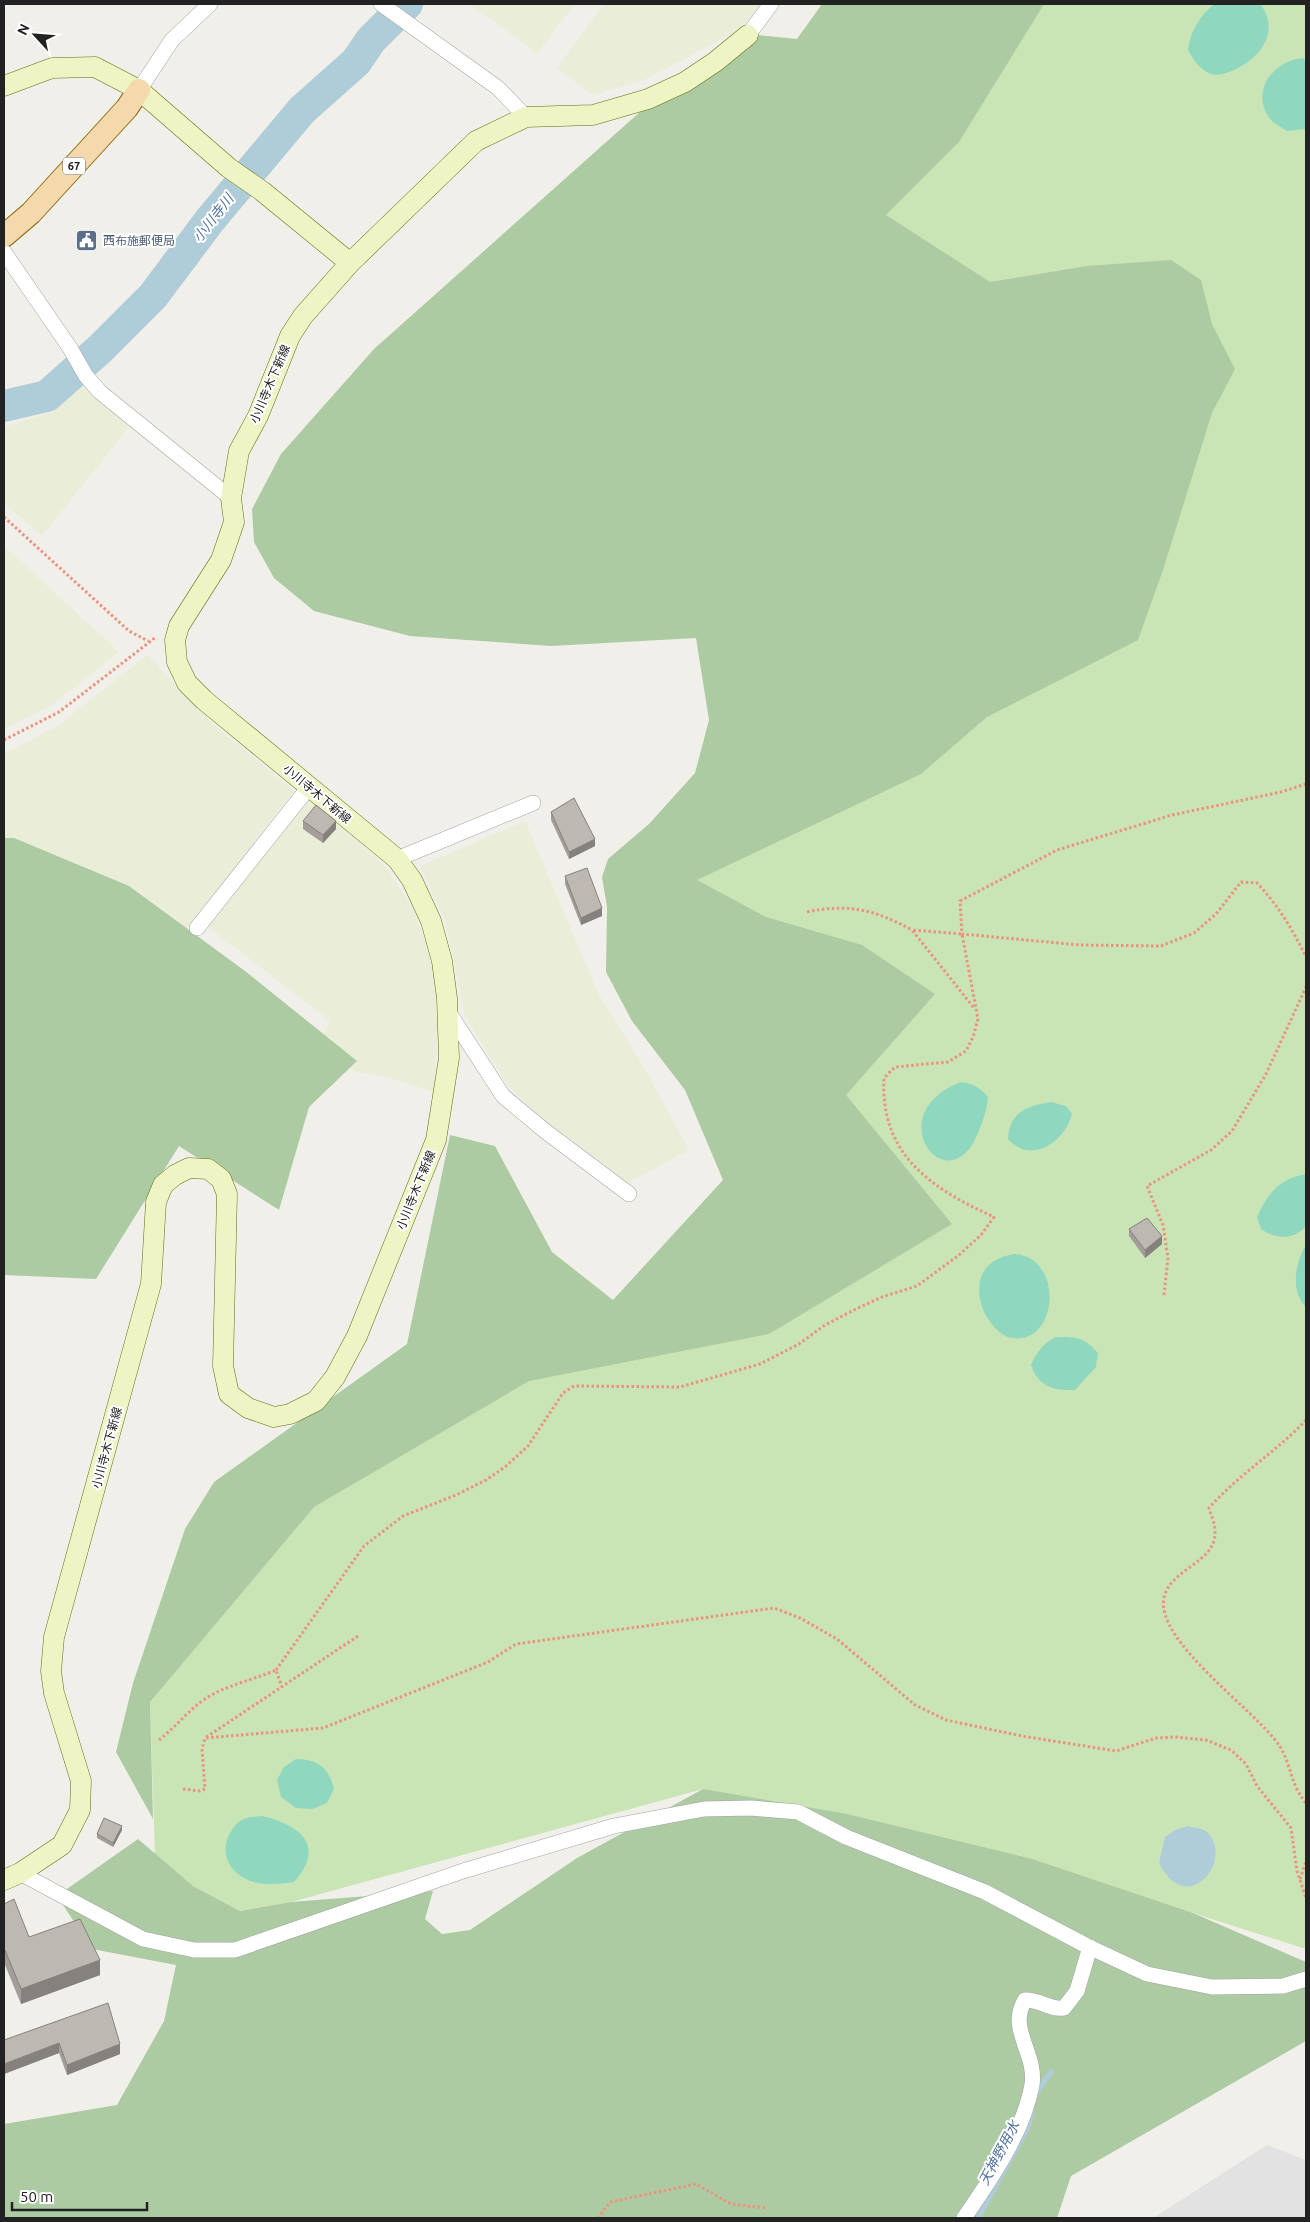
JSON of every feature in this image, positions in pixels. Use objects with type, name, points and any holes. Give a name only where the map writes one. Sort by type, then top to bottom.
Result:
[{"type":"main road","points":[[526,117],[593,115],[648,99],[685,82],[715,62],[748,35]]},
{"type":"main road","points":[[4,86],[52,68],[95,67],[139,90],[229,168],[262,192],[350,263]]},
{"type":"main road","name":"67","points":[[4,236],[31,213],[127,108],[139,90]]},
{"type":"main road","name":"小川寺木下新線","points":[[12,1877],[62,1845],[80,1810],[81,1781],[54,1693],[51,1671],[54,1637],[151,1284],[156,1202],[163,1186],[175,1175],[189,1168],[208,1170],[220,1178],[228,1194],[223,1366],[230,1394],[248,1408],[274,1417],[290,1414],[316,1401],[335,1378],[357,1336],[436,1140],[449,1058],[448,1011],[442,960],[431,921],[412,880],[397,859],[204,700],[187,683],[177,662],[174,640],[179,626],[222,560],[234,522],[231,498],[239,451],[258,416],[290,336],[303,316],[350,263],[476,141],[526,117]]},
{"type":"street","points":[[139,90],[172,40],[210,4]]},
{"type":"street","points":[[381,4],[498,88],[526,117]]},
{"type":"street","points":[[748,35],[771,4]]},
{"type":"street","points":[[4,252],[70,348],[86,376],[100,392],[231,498]]},
{"type":"street","points":[[197,928],[309,787]]},
{"type":"street","points":[[397,859],[533,803]]},
{"type":"street","points":[[448,1011],[503,1096],[545,1131],[629,1194]]},
{"type":"street","points":[[12,1877],[143,1939],[194,1950],[235,1950],[462,1871],[614,1826],[704,1809],[751,1808],[798,1812],[846,1837],[985,1892],[1090,1947],[1147,1974],[1212,1988],[1283,1986],[1306,1979]]},
{"type":"street","points":[[964,2218],[984,2188],[1020,2123],[1032,2084],[1032,2062],[1019,2027],[1018,2012],[1025,2000],[1034,1999],[1057,2009],[1064,2008],[1077,1991],[1090,1947]]},
{"type":"path","points":[[4,517],[129,631],[148,641]]},
{"type":"path","points":[[4,740],[59,712],[148,641],[179,626]]},
{"type":"path","points":[[159,1740],[207,1698],[238,1682],[258,1678],[276,1670],[364,1546],[403,1516],[456,1495],[486,1480],[505,1467],[528,1446],[563,1393],[574,1386],[680,1387],[760,1364],[799,1344],[825,1325],[856,1309],[917,1286],[959,1255],[981,1234],[994,1217],[941,1190],[922,1175],[906,1156],[886,1119],[883,1101],[884,1078],[895,1067],[948,1062],[966,1051],[973,1037],[978,1019],[974,1008],[962,934],[960,901],[1057,850],[1172,815],[1281,792],[1306,784]]},
{"type":"path","points":[[807,912],[828,908],[851,908],[873,912],[912,930],[1080,945],[1161,946],[1194,933],[1216,914],[1241,882],[1257,883],[1270,896],[1296,934],[1306,957]]},
{"type":"path","points":[[912,930],[974,1008]]},
{"type":"path","points":[[1164,1295],[1168,1258],[1163,1225],[1147,1186],[1211,1150],[1232,1132],[1266,1074],[1306,987]]},
{"type":"path","points":[[1306,1420],[1286,1442],[1254,1466],[1210,1508],[1215,1531],[1211,1548],[1174,1580],[1164,1597],[1163,1609],[1170,1626],[1192,1658],[1237,1700],[1278,1745],[1290,1770],[1295,1790],[1306,1803]]},
{"type":"path","points":[[205,1738],[323,1728],[488,1662],[516,1644],[774,1608],[800,1618],[837,1639],[915,1705],[946,1720],[1022,1736],[1116,1750],[1156,1738],[1175,1737],[1206,1740],[1231,1750],[1246,1764],[1258,1786],[1291,1828],[1300,1879],[1306,1898]]},
{"type":"path","points":[[183,1789],[200,1791],[205,1789],[202,1749],[205,1738],[358,1636]]},
{"type":"path","points":[[276,1670],[282,1687]]},
{"type":"path","points":[[1300,1879],[1306,1861]]},
{"type":"path","points":[[598,2218],[610,2202],[696,2184],[731,2204],[766,2208]]},
{"type":"green space","points":[[470,4],[575,4],[537,53]]},
{"type":"green space","points":[[604,4],[761,4],[743,26],[724,38],[644,80],[593,95],[557,68]]},
{"type":"green space","points":[[822,4],[1044,4],[959,142],[886,215],[990,282],[1087,266],[1171,260],[1201,280],[1212,324],[1235,369],[1212,413],[1163,570],[1138,640],[987,717],[921,774],[697,880],[766,917],[862,945],[935,994],[846,1095],[952,1224],[769,1334],[529,1381],[314,1507],[150,1702],[153,1819],[116,1752],[133,1683],[185,1529],[214,1482],[407,1344],[450,1135],[495,1146],[552,1252],[613,1300],[723,1180],[685,1090],[632,1021],[606,972],[607,907],[602,877],[608,859],[649,824],[695,773],[709,720],[696,638],[551,646],[410,636],[314,611],[274,578],[254,542],[252,509],[281,454],[374,349],[659,95],[748,34],[797,39]]},
{"type":"green space","points":[[977,4],[1306,4],[1306,1949],[1149,1899],[703,1789],[291,1902],[240,1911],[193,1886],[155,1856],[150,1702],[333,1455],[898,1209],[652,883],[944,316],[852,166]]},
{"type":"green space","points":[[1214,4],[1260,4],[1269,24],[1265,42],[1260,51],[1244,65],[1215,75],[1202,69],[1188,50],[1196,24]]},
{"type":"green space","points":[[1303,58],[1306,61],[1306,129],[1287,131],[1274,123],[1268,116],[1263,106],[1264,86],[1275,70],[1283,64]]},
{"type":"green space","points":[[83,386],[131,424],[42,536],[4,503],[4,427],[52,412]]},
{"type":"green space","points":[[4,546],[119,652],[52,705],[4,729]]},
{"type":"green space","points":[[147,655],[211,722],[294,791],[181,936],[4,889],[4,754],[59,725]]},
{"type":"green space","points":[[310,799],[386,867],[414,911],[434,964],[438,1026],[434,1092],[387,1077],[355,1072],[319,1041],[330,1021],[207,926]]},
{"type":"green space","points":[[525,821],[598,993],[643,1066],[689,1150],[624,1185],[551,1127],[507,1085],[465,1016],[445,920],[420,866]]},
{"type":"green space","points":[[4,838],[14,838],[129,886],[245,971],[357,1061],[309,1107],[279,1210],[179,1146],[96,1279],[4,1275]]},
{"type":"green space","points":[[961,1082],[976,1086],[982,1091],[988,1097],[987,1106],[978,1133],[965,1153],[951,1160],[937,1157],[927,1147],[922,1131],[924,1114],[936,1096]]},
{"type":"green space","points":[[1051,1102],[1066,1106],[1072,1114],[1068,1124],[1055,1141],[1037,1150],[1027,1150],[1017,1147],[1008,1139],[1009,1130],[1016,1116],[1027,1108]]},
{"type":"green space","points":[[1306,1174],[1306,1226],[1295,1234],[1284,1237],[1272,1235],[1261,1229],[1257,1217],[1270,1194],[1289,1179]]},
{"type":"green space","points":[[1306,1245],[1306,1307],[1298,1293],[1296,1277],[1299,1260]]},
{"type":"green space","points":[[1015,1254],[1032,1260],[1043,1271],[1049,1286],[1049,1303],[1045,1318],[1037,1331],[1025,1338],[1008,1337],[994,1327],[984,1312],[979,1291],[980,1282],[988,1266],[1004,1256]]},
{"type":"green space","points":[[1056,1337],[1080,1339],[1098,1353],[1096,1367],[1075,1390],[1047,1386],[1038,1378],[1031,1365],[1041,1348]]},
{"type":"green space","points":[[296,1759],[311,1761],[326,1770],[334,1789],[327,1803],[312,1809],[296,1808],[281,1797],[277,1780],[284,1767]]},
{"type":"green space","points":[[703,1789],[847,1814],[1032,1859],[1193,1913],[1306,1962],[1306,2041],[1071,2176],[1057,2218],[4,2218],[4,2124],[117,2105],[164,2021],[176,1965],[92,1949],[57,1896],[138,1839],[193,1886],[240,1911],[291,1902],[433,1891],[425,1919],[442,1934],[470,1930],[577,1858]]},
{"type":"green space","points":[[262,1816],[288,1825],[298,1831],[305,1839],[308,1848],[308,1858],[294,1882],[271,1884],[254,1882],[240,1876],[230,1865],[227,1858],[226,1844],[233,1828],[244,1819]]},
{"type":"shaded area","points":[[1267,2145],[1306,2160],[1306,2218],[1153,2218]]},
{"type":"water","points":[[1188,1826],[1202,1829],[1209,1834],[1215,1846],[1215,1859],[1211,1870],[1203,1880],[1193,1886],[1182,1886],[1170,1879],[1159,1863],[1165,1837],[1175,1830]]},
{"type":"building","points":[[574,798],[595,839],[569,852],[551,812]]},
{"type":"building","points":[[316,805],[336,821],[323,835],[303,821]]},
{"type":"building","points":[[587,868],[602,908],[581,918],[565,876]]},
{"type":"building","points":[[1147,1218],[1162,1236],[1145,1250],[1129,1229]]},
{"type":"building","points":[[104,1818],[122,1826],[113,1843],[97,1834]]},
{"type":"building","points":[[14,1899],[29,1937],[80,1919],[100,1960],[21,1989],[4,1950],[4,1904]]},
{"type":"building","points":[[108,2003],[120,2044],[67,2065],[59,2043],[4,2064],[4,2040]]},
{"type":"waterway","name":"小川寺川","points":[[4,406],[47,396],[100,349],[153,296],[210,220],[302,110],[356,62],[371,40],[407,4]]},
{"type":"waterway","name":"天神野用水","points":[[1037,2092],[1051,2072]]},
{"type":"waterway","name":"天神野用水","points":[[978,2218],[1027,2129],[1032,2111]]},
{"type":"place","name":"西布施郵便局","points":[[87,241]]}]
